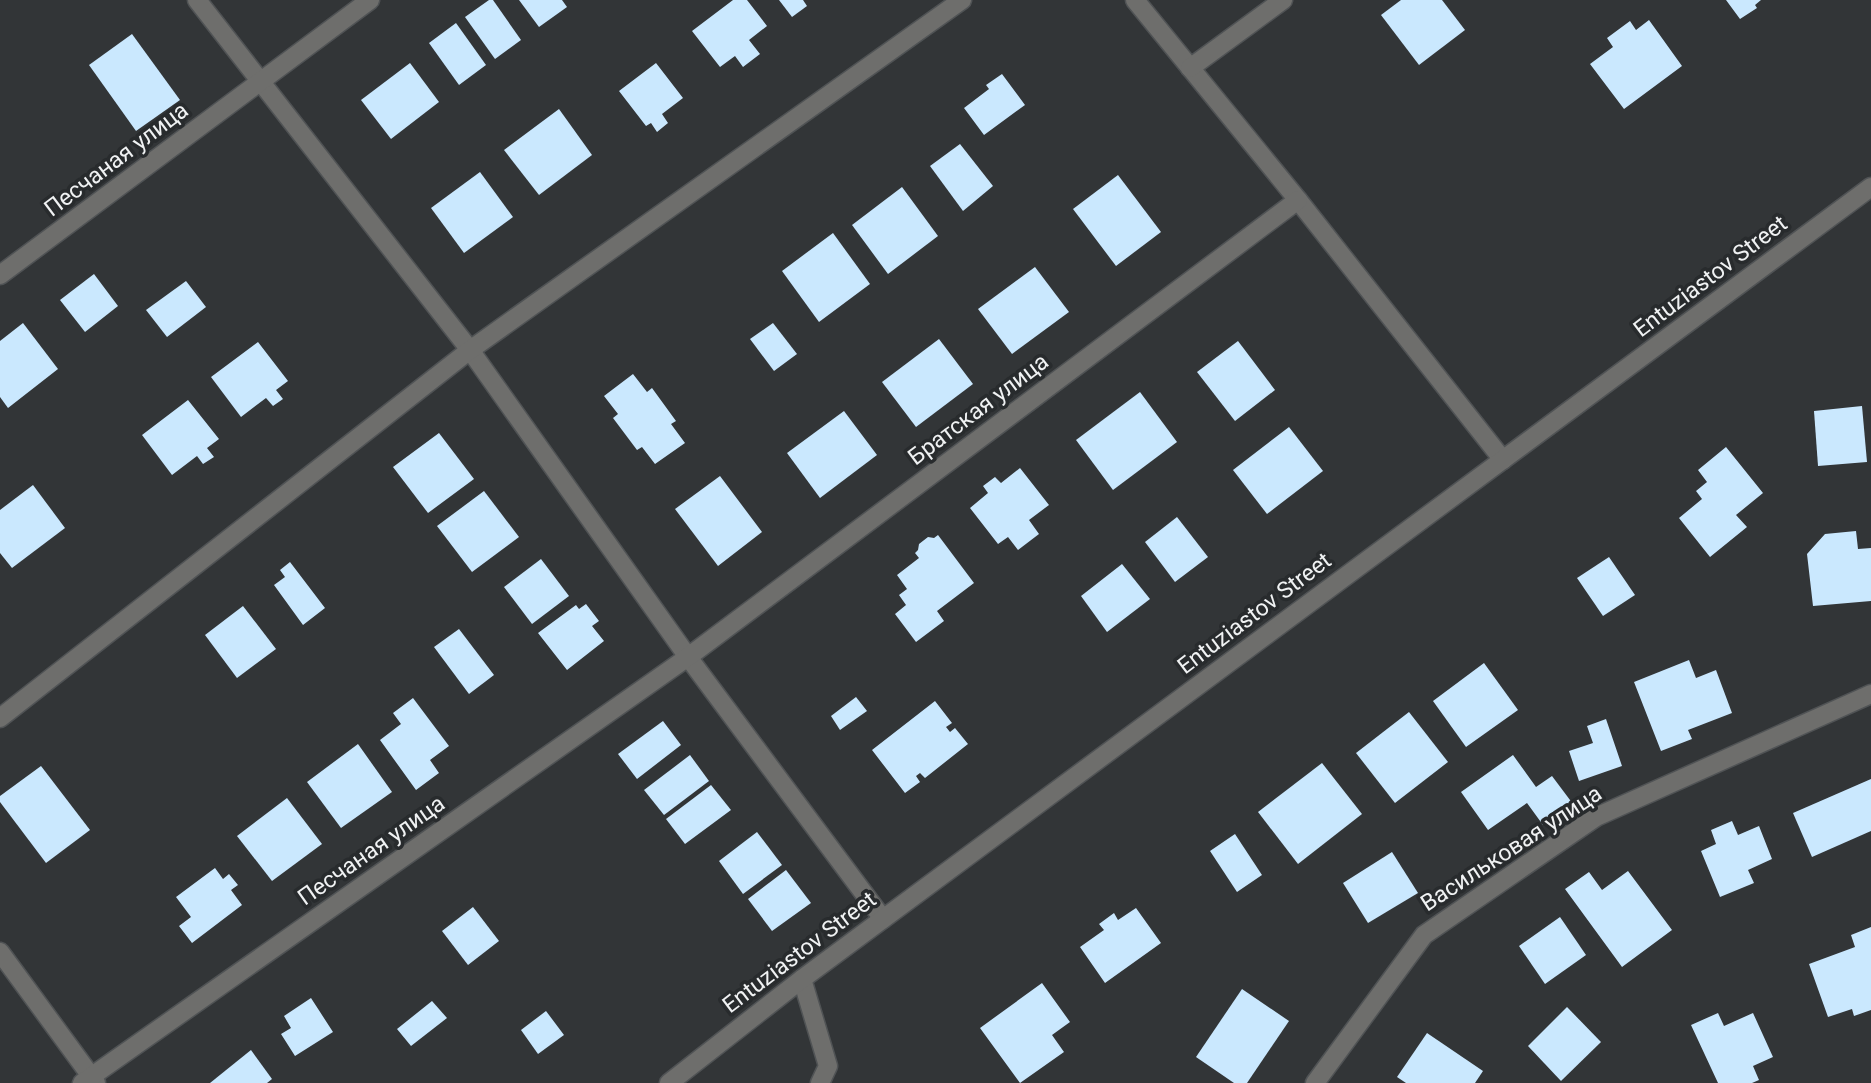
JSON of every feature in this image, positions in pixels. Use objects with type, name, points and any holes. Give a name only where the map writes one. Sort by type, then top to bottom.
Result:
[{"type":"street","points":[[197,0],[470,350],[688,657],[883,919]]},
{"type":"street","points":[[260,82],[370,0]]},
{"type":"street","points":[[0,718],[470,350],[961,0]]},
{"type":"street","points":[[1135,0],[1298,200],[1503,460]]},
{"type":"street","points":[[1190,68],[1283,0]]},
{"type":"street","name":"Песчаная улица","points":[[0,275],[260,82]]},
{"type":"street","name":"Entuziastov Street","points":[[669,1083],[802,979],[1871,187]]},
{"type":"street","name":"Братская улица","points":[[688,657],[1298,200]]},
{"type":"street","name":"Песчаная улица","points":[[89,1081],[688,657]]},
{"type":"street","name":"Васильковая улица","points":[[1315,1083],[1424,935],[1596,817],[1871,694]]},
{"type":"street","points":[[0,951],[89,1081]]},
{"type":"street","points":[[802,979],[828,1066],[820,1083]]},
{"type":"building","points":[[493,0],[521,40],[495,59],[465,17]]},
{"type":"building","points":[[519,0],[562,0],[567,7],[539,27]]},
{"type":"building","points":[[733,0],[747,0],[767,26],[749,40],[760,54],[743,67],[735,56],[720,67],[692,31]]},
{"type":"building","points":[[779,0],[803,0],[807,6],[792,17]]},
{"type":"building","points":[[1401,0],[1442,0],[1465,30],[1419,65],[1381,15]]},
{"type":"building","points":[[1726,0],[1761,0],[1755,5],[1757,8],[1740,19]]},
{"type":"building","points":[[1649,20],[1682,66],[1624,109],[1590,64],[1613,47],[1607,38],[1630,21],[1636,30]]},
{"type":"building","points":[[456,23],[486,65],[459,85],[429,43]]},
{"type":"building","points":[[132,34],[180,100],[136,131],[89,65]]},
{"type":"building","points":[[410,63],[439,102],[391,139],[361,100]]},
{"type":"building","points":[[656,63],[683,98],[662,114],[668,123],[657,132],[651,123],[646,126],[619,91]]},
{"type":"building","points":[[1002,74],[1025,105],[984,135],[964,108],[989,89],[986,85]]},
{"type":"building","points":[[559,109],[592,155],[539,195],[504,150]]},
{"type":"building","points":[[960,144],[993,186],[963,211],[930,166]]},
{"type":"building","points":[[480,172],[513,217],[464,253],[431,208]]},
{"type":"building","points":[[1118,175],[1161,232],[1116,266],[1073,209]]},
{"type":"building","points":[[902,187],[938,236],[888,274],[852,225]]},
{"type":"building","points":[[833,233],[870,284],[819,322],[782,271]]},
{"type":"building","points":[[1035,267],[1069,312],[1012,354],[978,309]]},
{"type":"building","points":[[94,274],[118,306],[85,332],[60,300]]},
{"type":"building","points":[[186,281],[206,307],[167,337],[146,310]]},
{"type":"building","points":[[23,323],[58,369],[8,408],[0,397],[0,341]]},
{"type":"building","points":[[773,323],[797,354],[774,371],[750,339]]},
{"type":"building","points":[[939,339],[973,384],[916,427],[882,382]]},
{"type":"building","points":[[1238,341],[1275,390],[1235,421],[1197,372]]},
{"type":"building","points":[[258,342],[288,381],[276,390],[283,399],[273,406],[266,398],[241,417],[211,377]]},
{"type":"building","points":[[633,374],[647,392],[652,388],[676,421],[671,424],[685,443],[655,464],[642,447],[637,450],[613,418],[618,414],[604,396]]},
{"type":"building","points":[[1140,392],[1177,442],[1113,490],[1076,440]]},
{"type":"building","points":[[188,400],[219,439],[207,448],[214,457],[203,464],[197,456],[172,475],[142,435]]},
{"type":"building","points":[[1862,406],[1867,462],[1818,466],[1814,411]]},
{"type":"building","points":[[844,411],[877,455],[820,498],[787,453]]},
{"type":"building","points":[[1289,427],[1323,471],[1267,514],[1233,470]]},
{"type":"building","points":[[439,433],[474,479],[428,513],[393,467]]},
{"type":"building","points":[[1726,447],[1763,493],[1736,515],[1747,527],[1710,557],[1679,518],[1702,499],[1696,491],[1707,482],[1698,470]]},
{"type":"building","points":[[1020,468],[1049,505],[1029,520],[1039,534],[1018,550],[1008,537],[998,544],[970,508],[988,493],[983,486],[995,477],[1001,483]]},
{"type":"building","points":[[720,476],[762,532],[718,566],[675,509]]},
{"type":"building","points":[[33,485],[65,528],[12,568],[0,553],[0,510]]},
{"type":"building","points":[[484,491],[519,537],[472,572],[437,526]]},
{"type":"building","points":[[1177,517],[1208,557],[1175,582],[1145,542]]},
{"type":"building","points":[[1856,531],[1858,549],[1871,548],[1871,601],[1813,606],[1807,554],[1825,534]]},
{"type":"building","points":[[938,535],[974,583],[937,611],[944,621],[916,642],[895,614],[906,605],[899,595],[907,589],[897,575],[919,558],[915,553],[919,544],[928,537],[934,538]]},
{"type":"building","points":[[1609,557],[1635,595],[1603,616],[1577,578]]},
{"type":"building","points":[[541,559],[569,596],[532,624],[504,587]]},
{"type":"building","points":[[290,562],[325,608],[303,625],[274,585],[285,577],[280,570]]},
{"type":"building","points":[[1122,564],[1150,599],[1107,632],[1081,596]]},
{"type":"building","points":[[586,604],[599,621],[592,626],[604,641],[567,670],[538,633],[576,605],[579,609]]},
{"type":"building","points":[[243,606],[276,649],[237,678],[205,635]]},
{"type":"building","points":[[459,629],[494,675],[469,694],[434,647]]},
{"type":"building","points":[[1689,660],[1696,678],[1716,670],[1732,713],[1688,730],[1692,739],[1661,751],[1634,682]]},
{"type":"building","points":[[1484,663],[1518,710],[1466,747],[1433,701]]},
{"type":"building","points":[[856,697],[867,711],[840,730],[831,716]]},
{"type":"building","points":[[413,698],[449,746],[430,760],[439,773],[416,790],[380,740],[401,724],[393,713]]},
{"type":"building","points":[[935,701],[952,723],[946,727],[950,732],[955,728],[968,744],[925,778],[920,773],[916,776],[920,782],[905,793],[872,750]]},
{"type":"building","points":[[1409,712],[1448,762],[1395,803],[1356,753]]},
{"type":"building","points":[[1606,719],[1622,766],[1579,781],[1569,751],[1593,743],[1587,726]]},
{"type":"building","points":[[663,721],[681,745],[637,779],[618,754]]},
{"type":"building","points":[[358,744],[392,792],[341,828],[307,782]]},
{"type":"building","points":[[690,755],[709,781],[664,815],[644,790]]},
{"type":"building","points":[[1513,755],[1536,787],[1552,776],[1573,804],[1543,825],[1527,803],[1488,830],[1461,792]]},
{"type":"building","points":[[1322,763],[1362,814],[1298,864],[1258,812]]},
{"type":"building","points":[[41,766],[90,830],[46,863],[0,802],[0,796]]},
{"type":"building","points":[[1871,779],[1871,831],[1812,857],[1793,813]]},
{"type":"building","points":[[711,785],[731,810],[685,844],[666,819]]},
{"type":"building","points":[[287,798],[322,844],[272,881],[237,836]]},
{"type":"building","points":[[1732,821],[1738,835],[1759,826],[1772,859],[1748,870],[1754,883],[1720,897],[1701,851],[1716,844],[1711,830]]},
{"type":"building","points":[[757,832],[782,865],[743,894],[719,861]]},
{"type":"building","points":[[1235,834],[1262,875],[1237,892],[1210,851]]},
{"type":"building","points":[[1392,852],[1418,893],[1368,923],[1343,883]]},
{"type":"building","points":[[215,868],[223,879],[229,874],[238,885],[231,890],[242,905],[192,943],[179,926],[191,917],[176,897]]},
{"type":"building","points":[[786,870],[811,903],[772,931],[748,899]]},
{"type":"building","points":[[1628,871],[1672,930],[1622,967],[1565,889],[1589,872],[1602,890]]},
{"type":"building","points":[[473,907],[499,941],[468,965],[442,931]]},
{"type":"building","points":[[1136,908],[1161,943],[1105,983],[1080,947],[1104,930],[1099,924],[1114,913],[1118,920]]},
{"type":"building","points":[[1560,917],[1586,955],[1545,984],[1519,946]]},
{"type":"building","points":[[1871,927],[1871,1010],[1854,1016],[1852,1009],[1828,1017],[1809,964],[1855,947],[1851,935]]},
{"type":"building","points":[[1042,983],[1070,1022],[1052,1035],[1064,1052],[1020,1083],[980,1028]]},
{"type":"building","points":[[1242,989],[1289,1021],[1247,1083],[1234,1083],[1196,1057]]},
{"type":"building","points":[[311,998],[333,1032],[295,1056],[281,1034],[291,1028],[284,1016]]},
{"type":"building","points":[[432,1001],[447,1018],[411,1046],[397,1029]]},
{"type":"building","points":[[1567,1007],[1601,1042],[1561,1081],[1528,1046]]},
{"type":"building","points":[[546,1011],[564,1035],[538,1054],[521,1030]]},
{"type":"building","points":[[1718,1013],[1724,1026],[1753,1013],[1773,1057],[1753,1066],[1759,1080],[1752,1083],[1718,1083],[1691,1025]]},
{"type":"building","points":[[1427,1033],[1483,1071],[1475,1083],[1406,1083],[1397,1077]]},
{"type":"building","points":[[251,1050],[272,1079],[267,1083],[210,1083]]}]
